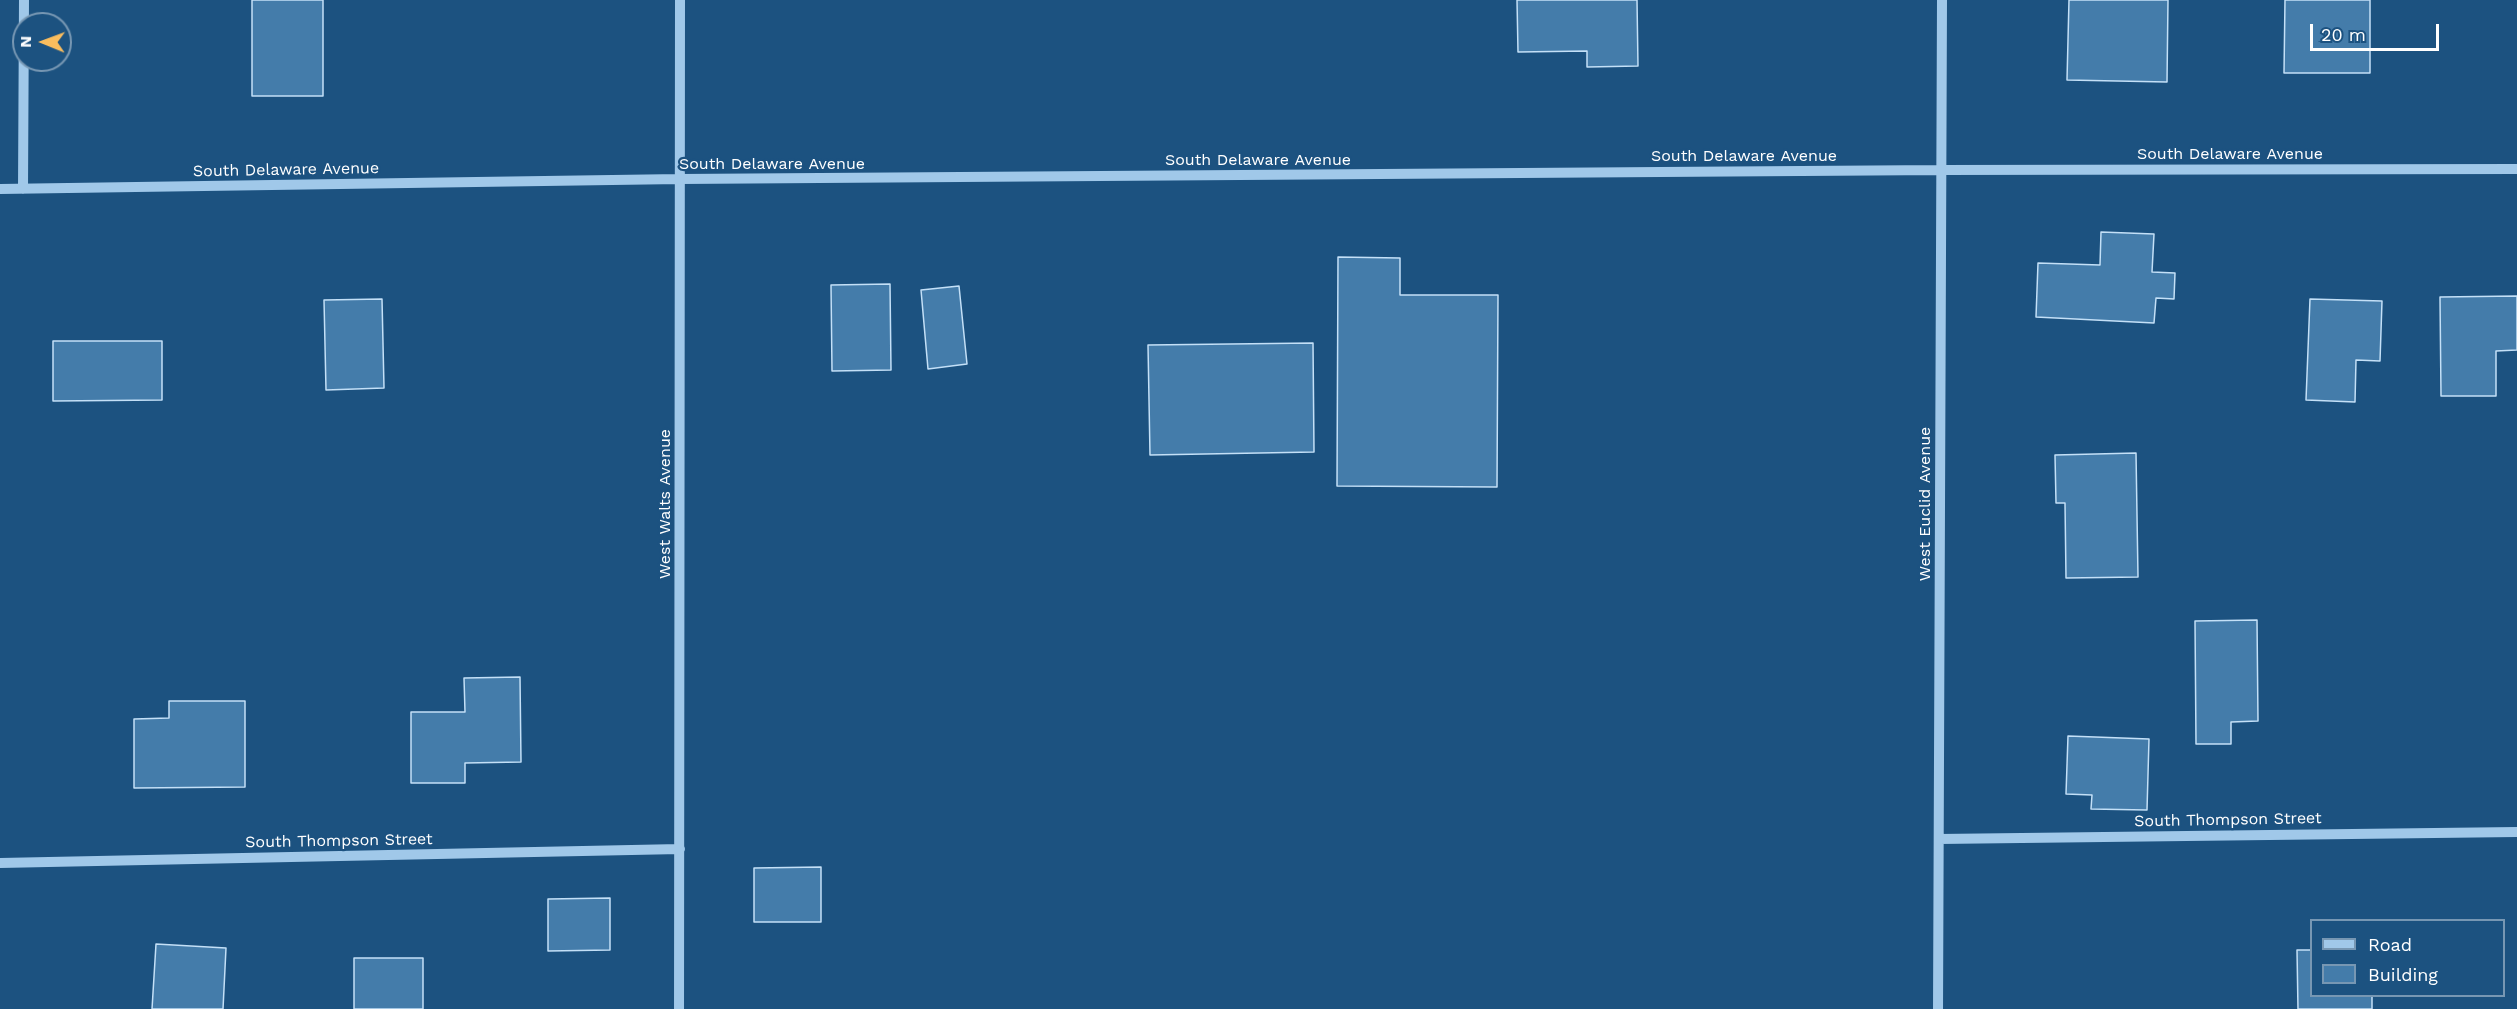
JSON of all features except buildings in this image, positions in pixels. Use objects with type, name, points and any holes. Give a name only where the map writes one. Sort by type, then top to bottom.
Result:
[{"type":"street","points":[[23,189],[24,0]]},
{"type":"street","name":"West Walts Avenue","points":[[679,1009],[680,0]]},
{"type":"street","name":"West Euclid Avenue","points":[[1938,1009],[1942,0]]},
{"type":"street","name":"South Delaware Avenue","points":[[0,189],[680,179],[2517,168]]},
{"type":"street","name":"South Thompson Street","points":[[1939,839],[2517,832]]},
{"type":"street","name":"South Thompson Street","points":[[0,863],[680,849]]}]
